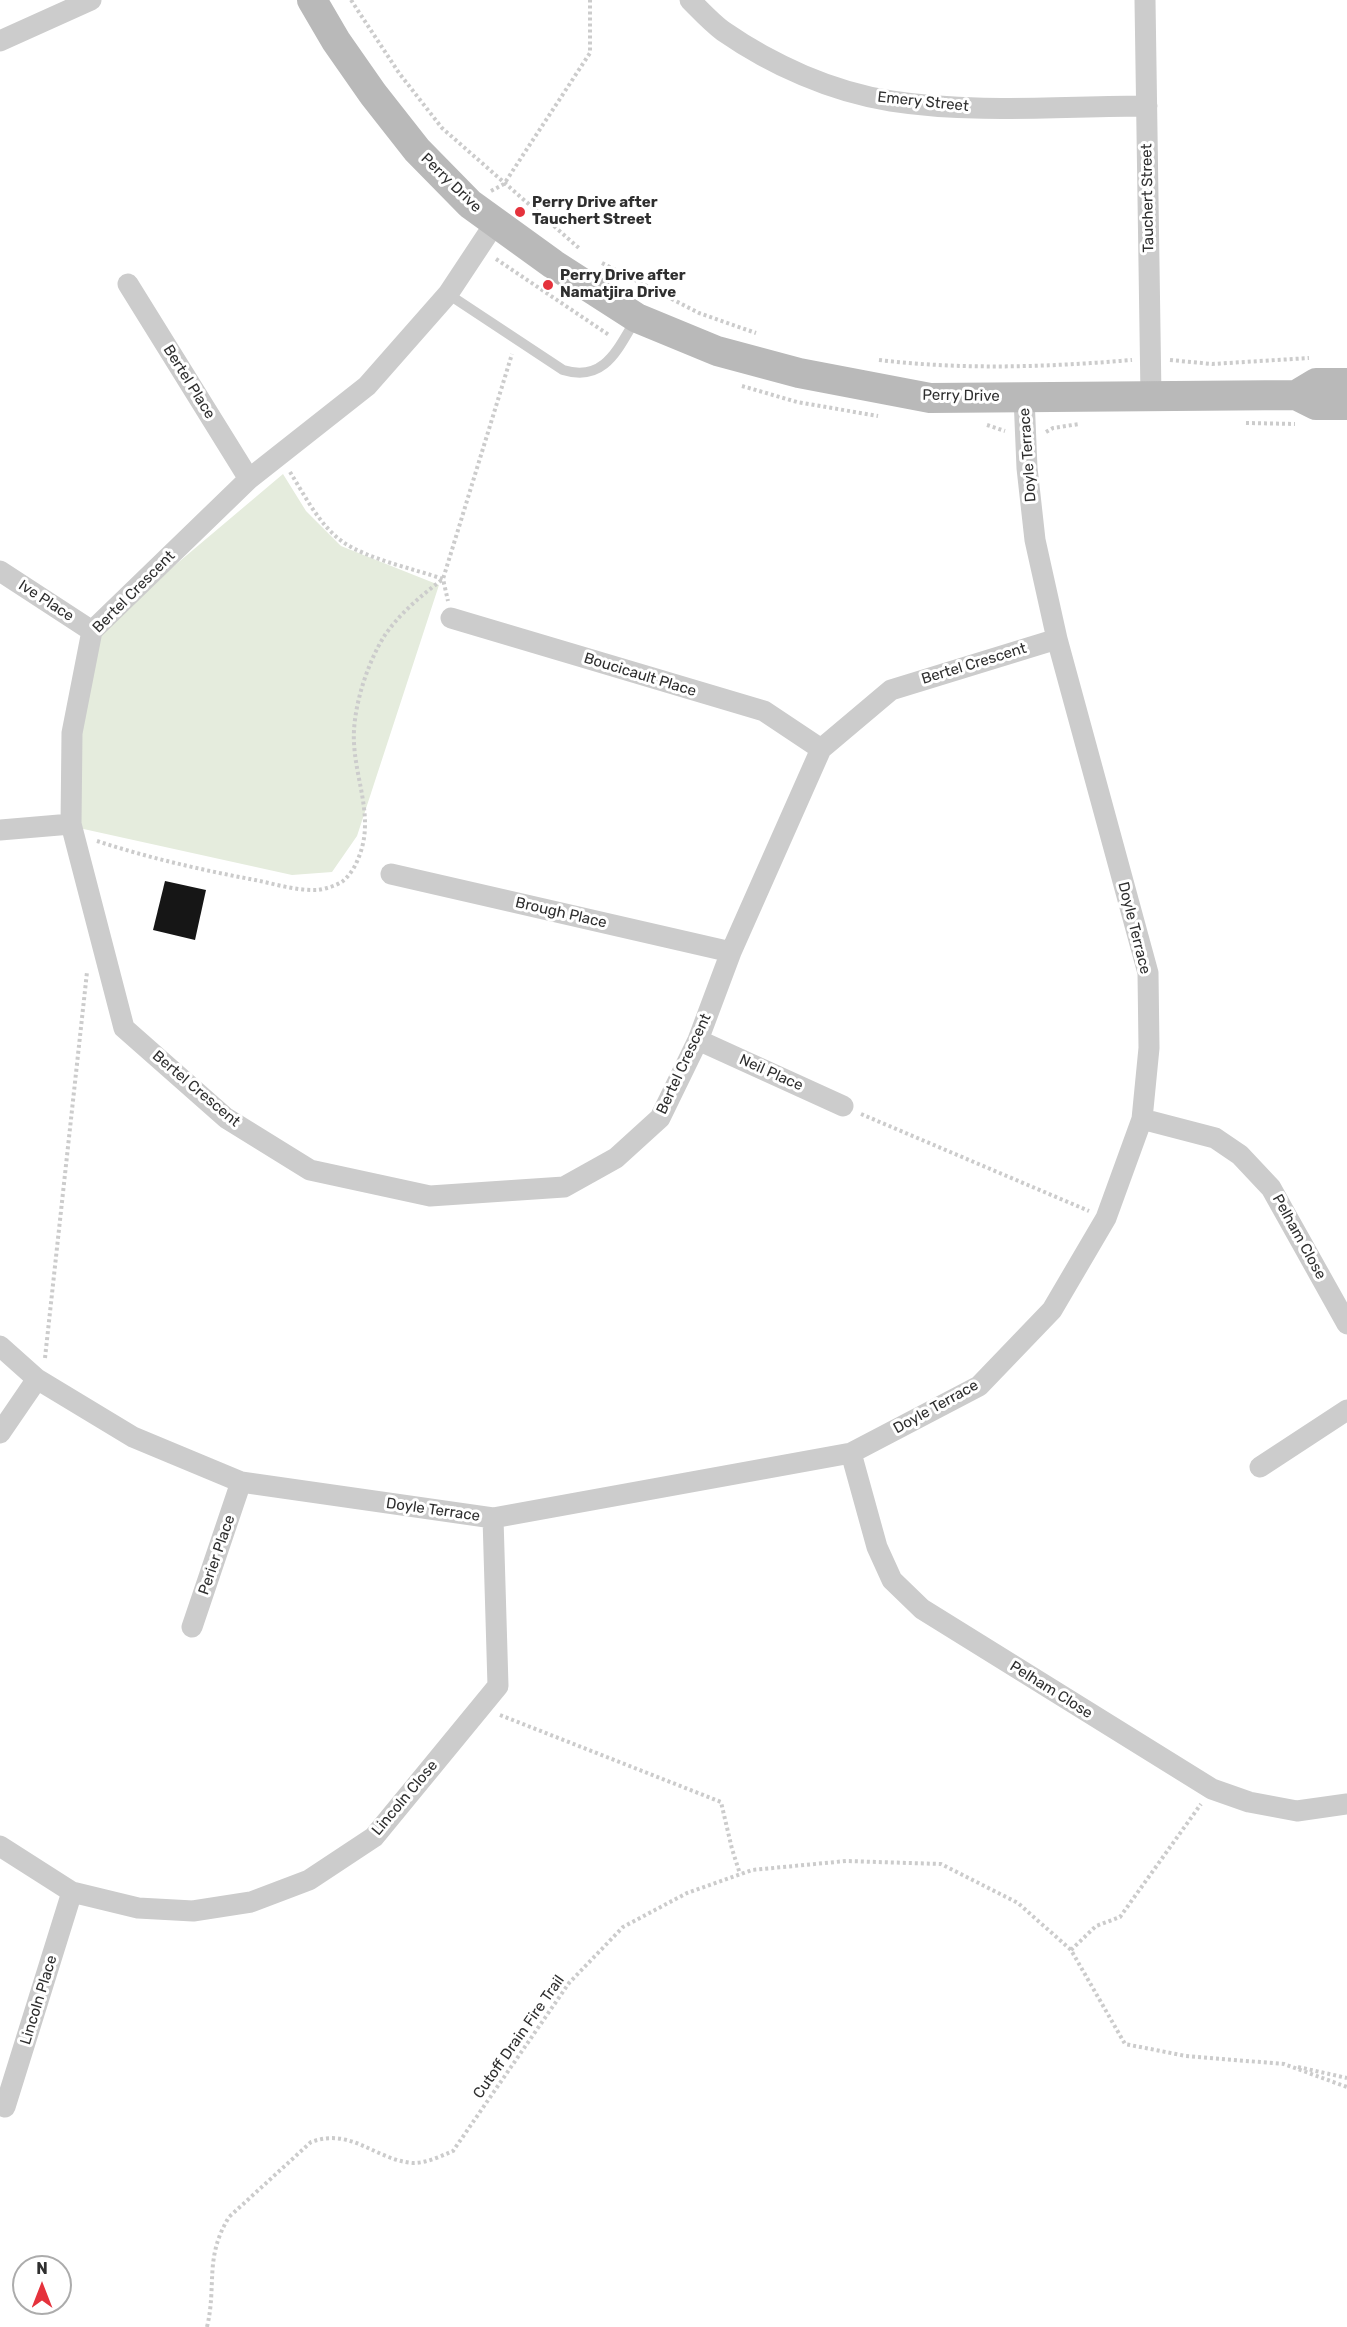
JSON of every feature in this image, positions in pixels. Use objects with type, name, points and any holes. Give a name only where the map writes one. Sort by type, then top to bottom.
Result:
[{"type":"street","points":[[0,41],[49,8],[91,0]]},
{"type":"street","name":"Perry Drive","points":[[312,0],[336,41],[373,94],[417,150],[471,204],[629,331],[799,373],[930,398],[1296,395],[1316,405],[1347,405]]},
{"type":"street","name":"Emery Street","points":[[690,0],[722,30],[759,54],[801,74],[847,90],[890,101],[961,108],[1147,106]]},
{"type":"street","name":"Tauchert Street","points":[[1145,0],[1151,396]]},
{"type":"street","name":"Bertel Crescent","points":[[495,223],[448,294],[368,386],[249,479],[92,631],[72,733],[71,824],[123,1028],[226,1118],[310,1170],[430,1196],[564,1187],[616,1158],[660,1118],[698,1041],[731,952],[821,748],[891,690],[1057,639]]},
{"type":"street","name":"Bertel Place","points":[[128,284],[249,479]]},
{"type":"street","name":"Perry Drive","points":[[1296,395],[1316,383],[1347,383]]},
{"type":"street","name":"Doyle Terrace","points":[[0,1346],[37,1379],[134,1437],[241,1482],[493,1518],[851,1453],[979,1386],[1052,1310],[1106,1218],[1142,1119],[1149,1048],[1148,973],[1057,639],[1035,540],[1027,468],[1023,397]]},
{"type":"street","name":"Ive Place","points":[[0,571],[92,631]]},
{"type":"street","name":"Boucicault Place","points":[[451,618],[764,711],[821,748]]},
{"type":"street","points":[[0,830],[71,824]]},
{"type":"street","name":"Brough Place","points":[[391,874],[731,952]]},
{"type":"street","name":"Neil Place","points":[[698,1041],[843,1106]]},
{"type":"street","name":"Pelham Close","points":[[1142,1119],[1215,1138],[1240,1155],[1272,1188],[1347,1324]]},
{"type":"street","points":[[0,1433],[37,1379]]},
{"type":"street","points":[[1260,1467],[1347,1410]]},
{"type":"street","name":"Pelham Close","points":[[851,1453],[877,1547],[892,1580],[922,1609],[1212,1790],[1249,1802],[1298,1811],[1347,1804]]},
{"type":"street","name":"Perier Place","points":[[192,1628],[241,1482]]},
{"type":"street","name":"Lincoln Close","points":[[0,1846],[72,1892],[138,1908],[193,1911],[251,1902],[309,1880],[374,1837],[498,1686],[493,1518]]},
{"type":"street","name":"Lincoln Place","points":[[5,2107],[72,1892]]},
{"type":"lane","points":[[448,294],[563,370],[578,374],[604,365],[617,353],[629,331]]},
{"type":"path","points":[[351,0],[399,74],[442,128],[588,256]]},
{"type":"path","points":[[504,184],[590,53],[590,0]]},
{"type":"path","points":[[494,257],[629,331]]},
{"type":"path","points":[[598,261],[699,313],[765,337]]},
{"type":"path","points":[[451,618],[443,579],[517,339]]},
{"type":"path","points":[[869,359],[928,366],[1042,367],[1150,358],[1212,364],[1313,358]]},
{"type":"path","points":[[281,456],[310,504],[343,542],[443,579]]},
{"type":"path","points":[[71,824],[95,841],[136,854],[199,869],[301,889],[320,890],[343,882],[354,868],[366,836],[366,818],[354,742],[358,701],[372,661],[386,634],[417,599],[443,579]]},
{"type":"path","points":[[37,1379],[45,1362],[87,968]]},
{"type":"path","points":[[843,1106],[1106,1218]]},
{"type":"path","points":[[479,1707],[721,1802],[740,1874]]},
{"type":"path","points":[[1071,1950],[1096,1926],[1120,1917],[1212,1790]]},
{"type":"path","name":"Cutoff Drain Fire Trail","points":[[207,2327],[211,2313],[212,2258],[220,2232],[228,2217],[311,2142],[325,2137],[340,2138],[401,2161],[416,2163],[435,2159],[453,2151],[569,1983],[623,1927],[687,1893],[752,1870],[846,1861],[941,1864],[1017,1903],[1071,1950],[1125,2044],[1186,2056],[1284,2064],[1347,2087]]},
{"type":"path","points":[[1284,2064],[1347,2078]]},
{"type":"green space","points":[[283,474],[306,511],[341,546],[439,585],[357,836],[332,872],[292,875],[79,828],[76,734],[97,631]]},
{"type":"building","points":[[165,881],[206,890],[195,940],[153,930]]},
{"type":"place","name":"Perry Drive after Tauchert Street","points":[[520,212]]},
{"type":"place","name":"Perry Drive after Namatjira Drive","points":[[548,285]]}]
